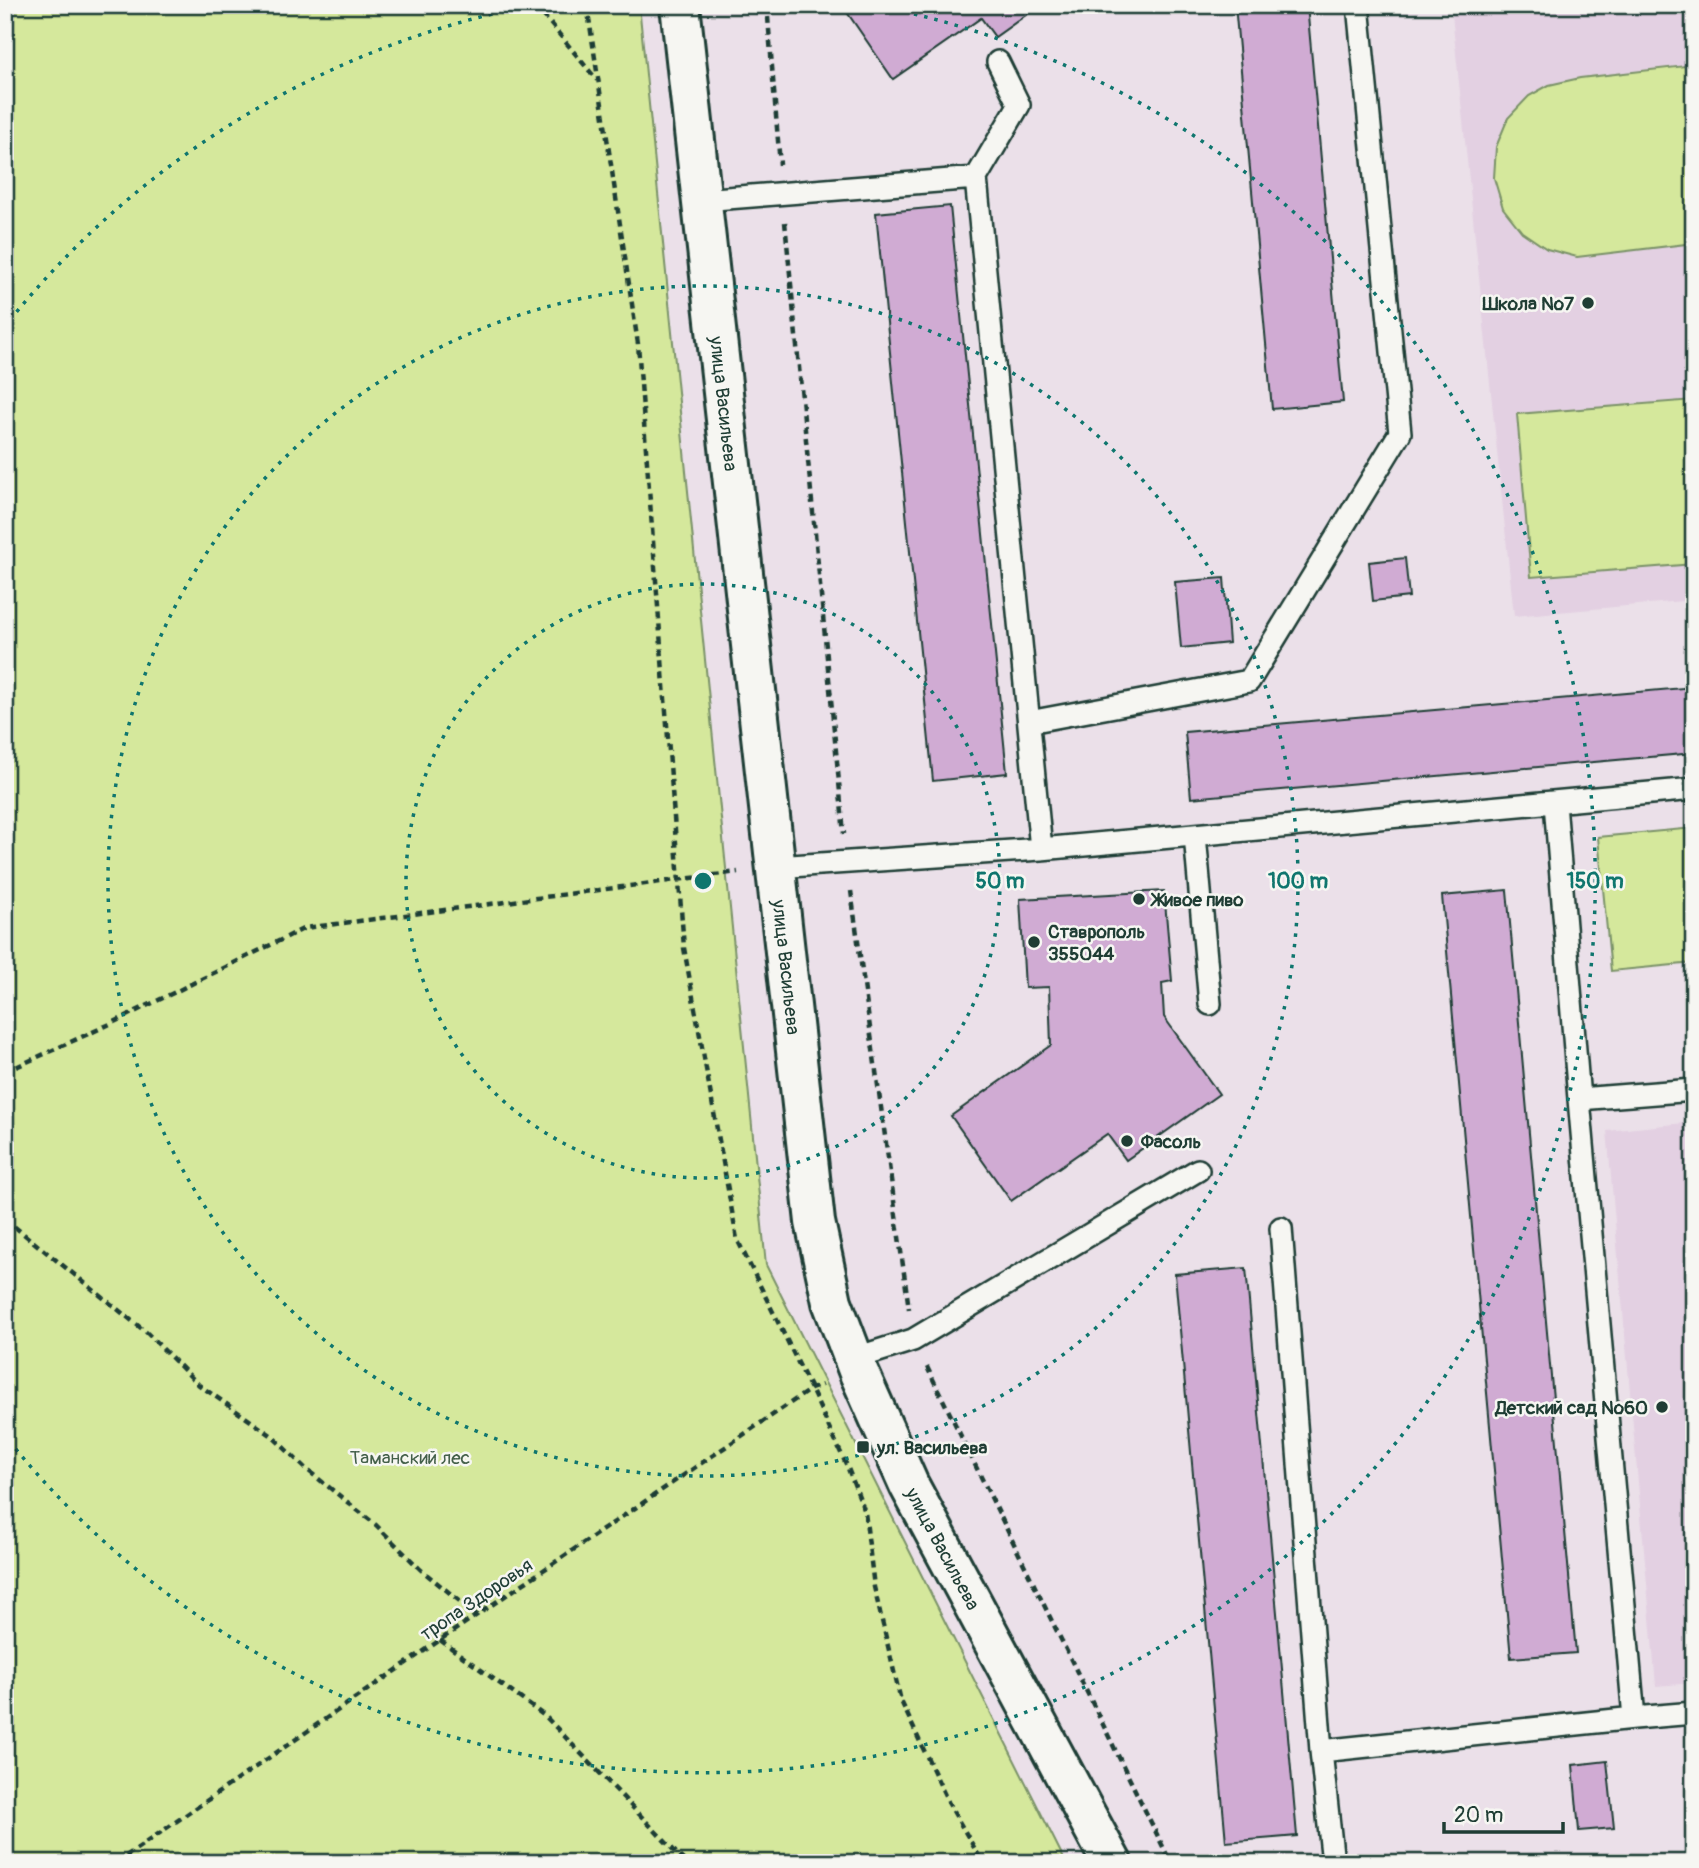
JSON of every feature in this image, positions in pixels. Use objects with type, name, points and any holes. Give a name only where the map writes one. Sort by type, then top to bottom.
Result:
[{"type":"street","name":"улица Васильева","points":[[680,5],[815,1222],[832,1302],[856,1366],[909,1485],[1112,1863]]},
{"type":"lane","points":[[1028,722],[1249,681],[1401,433],[1358,5]]},
{"type":"lane","points":[[998,62],[1019,105],[976,178],[1041,849]]},
{"type":"lane","points":[[702,200],[976,178]]},
{"type":"lane","points":[[776,867],[1041,849],[1694,789]]},
{"type":"lane","points":[[1555,803],[1634,1718]]},
{"type":"lane","points":[[1195,835],[1210,1004]]},
{"type":"lane","points":[[1579,1099],[1694,1090]]},
{"type":"lane","points":[[856,1366],[914,1340],[1198,1170]]},
{"type":"lane","points":[[1282,1228],[1321,1751],[1333,1863]]},
{"type":"lane","points":[[1321,1751],[1694,1713]]},
{"type":"path","points":[[535,5],[598,81]]},
{"type":"path","points":[[587,5],[638,344],[684,947],[737,1239],[847,1466],[865,1513],[874,1587],[901,1701],[948,1804],[983,1863]]},
{"type":"path","points":[[767,5],[782,193],[847,862],[914,1340],[1171,1863]]},
{"type":"path","points":[[5,1072],[110,1024],[305,928],[776,867]]},
{"type":"path","points":[[5,1219],[146,1332],[199,1385],[271,1435],[305,1468],[376,1525],[420,1569],[477,1615]]},
{"type":"path","name":"тропа Здоровья","points":[[116,1863],[811,1389],[856,1366]]},
{"type":"path","points":[[440,1640],[546,1717],[686,1863]]},
{"type":"shaded area","name":"Школа №7","points":[[1451,5],[1694,5],[1694,600],[1514,616]]},
{"type":"shaded area","name":"Детский сад №60","points":[[1694,1122],[1694,1683],[1656,1686],[1607,1131]]},
{"type":"green space","name":"Таманский лес","points":[[5,5],[639,5],[766,1265],[1066,1863],[5,1863]]},
{"type":"green space","points":[[1694,65],[1694,243],[1577,257],[1547,249],[1522,232],[1503,208],[1494,178],[1496,147],[1508,118],[1529,96],[1549,85],[1580,78]]},
{"type":"green space","points":[[1694,400],[1694,564],[1531,577],[1517,414]]},
{"type":"green space","points":[[1694,828],[1694,963],[1611,971],[1598,837]]},
{"type":"building","points":[[842,5],[1040,5],[995,37],[981,18],[893,79]]},
{"type":"building","points":[[1235,5],[1307,5],[1343,402],[1272,409]]},
{"type":"building","points":[[950,206],[1007,773],[933,781],[876,213]]},
{"type":"building","points":[[1405,558],[1409,597],[1373,601],[1369,562]]},
{"type":"building","points":[[1224,578],[1229,643],[1181,648],[1175,582]]},
{"type":"building","points":[[1694,687],[1694,753],[1191,798],[1185,732]]},
{"type":"building","points":[[1507,890],[1576,1653],[1511,1658],[1442,896]]},
{"type":"building","points":[[1164,891],[1172,981],[1162,983],[1164,1017],[1219,1094],[1126,1160],[1107,1134],[1011,1201],[951,1116],[1051,1045],[1049,987],[1025,988],[1020,899]]},
{"type":"building","points":[[1246,1268],[1297,1836],[1226,1842],[1175,1274]]},
{"type":"building","points":[[1607,1761],[1614,1828],[1579,1831],[1573,1765]]},
{"type":"place","name":"Школа №7","points":[[1588,303]]},
{"type":"place","name":"Живое пиво","points":[[1139,899]]},
{"type":"place","name":"Ставрополь 355044","points":[[1034,942]]},
{"type":"place","name":"Фасоль","points":[[1127,1141]]},
{"type":"place","name":"Детский сад №60","points":[[1662,1407]]},
{"type":"place","name":"ул. Васильева","points":[[863,1447]]}]
